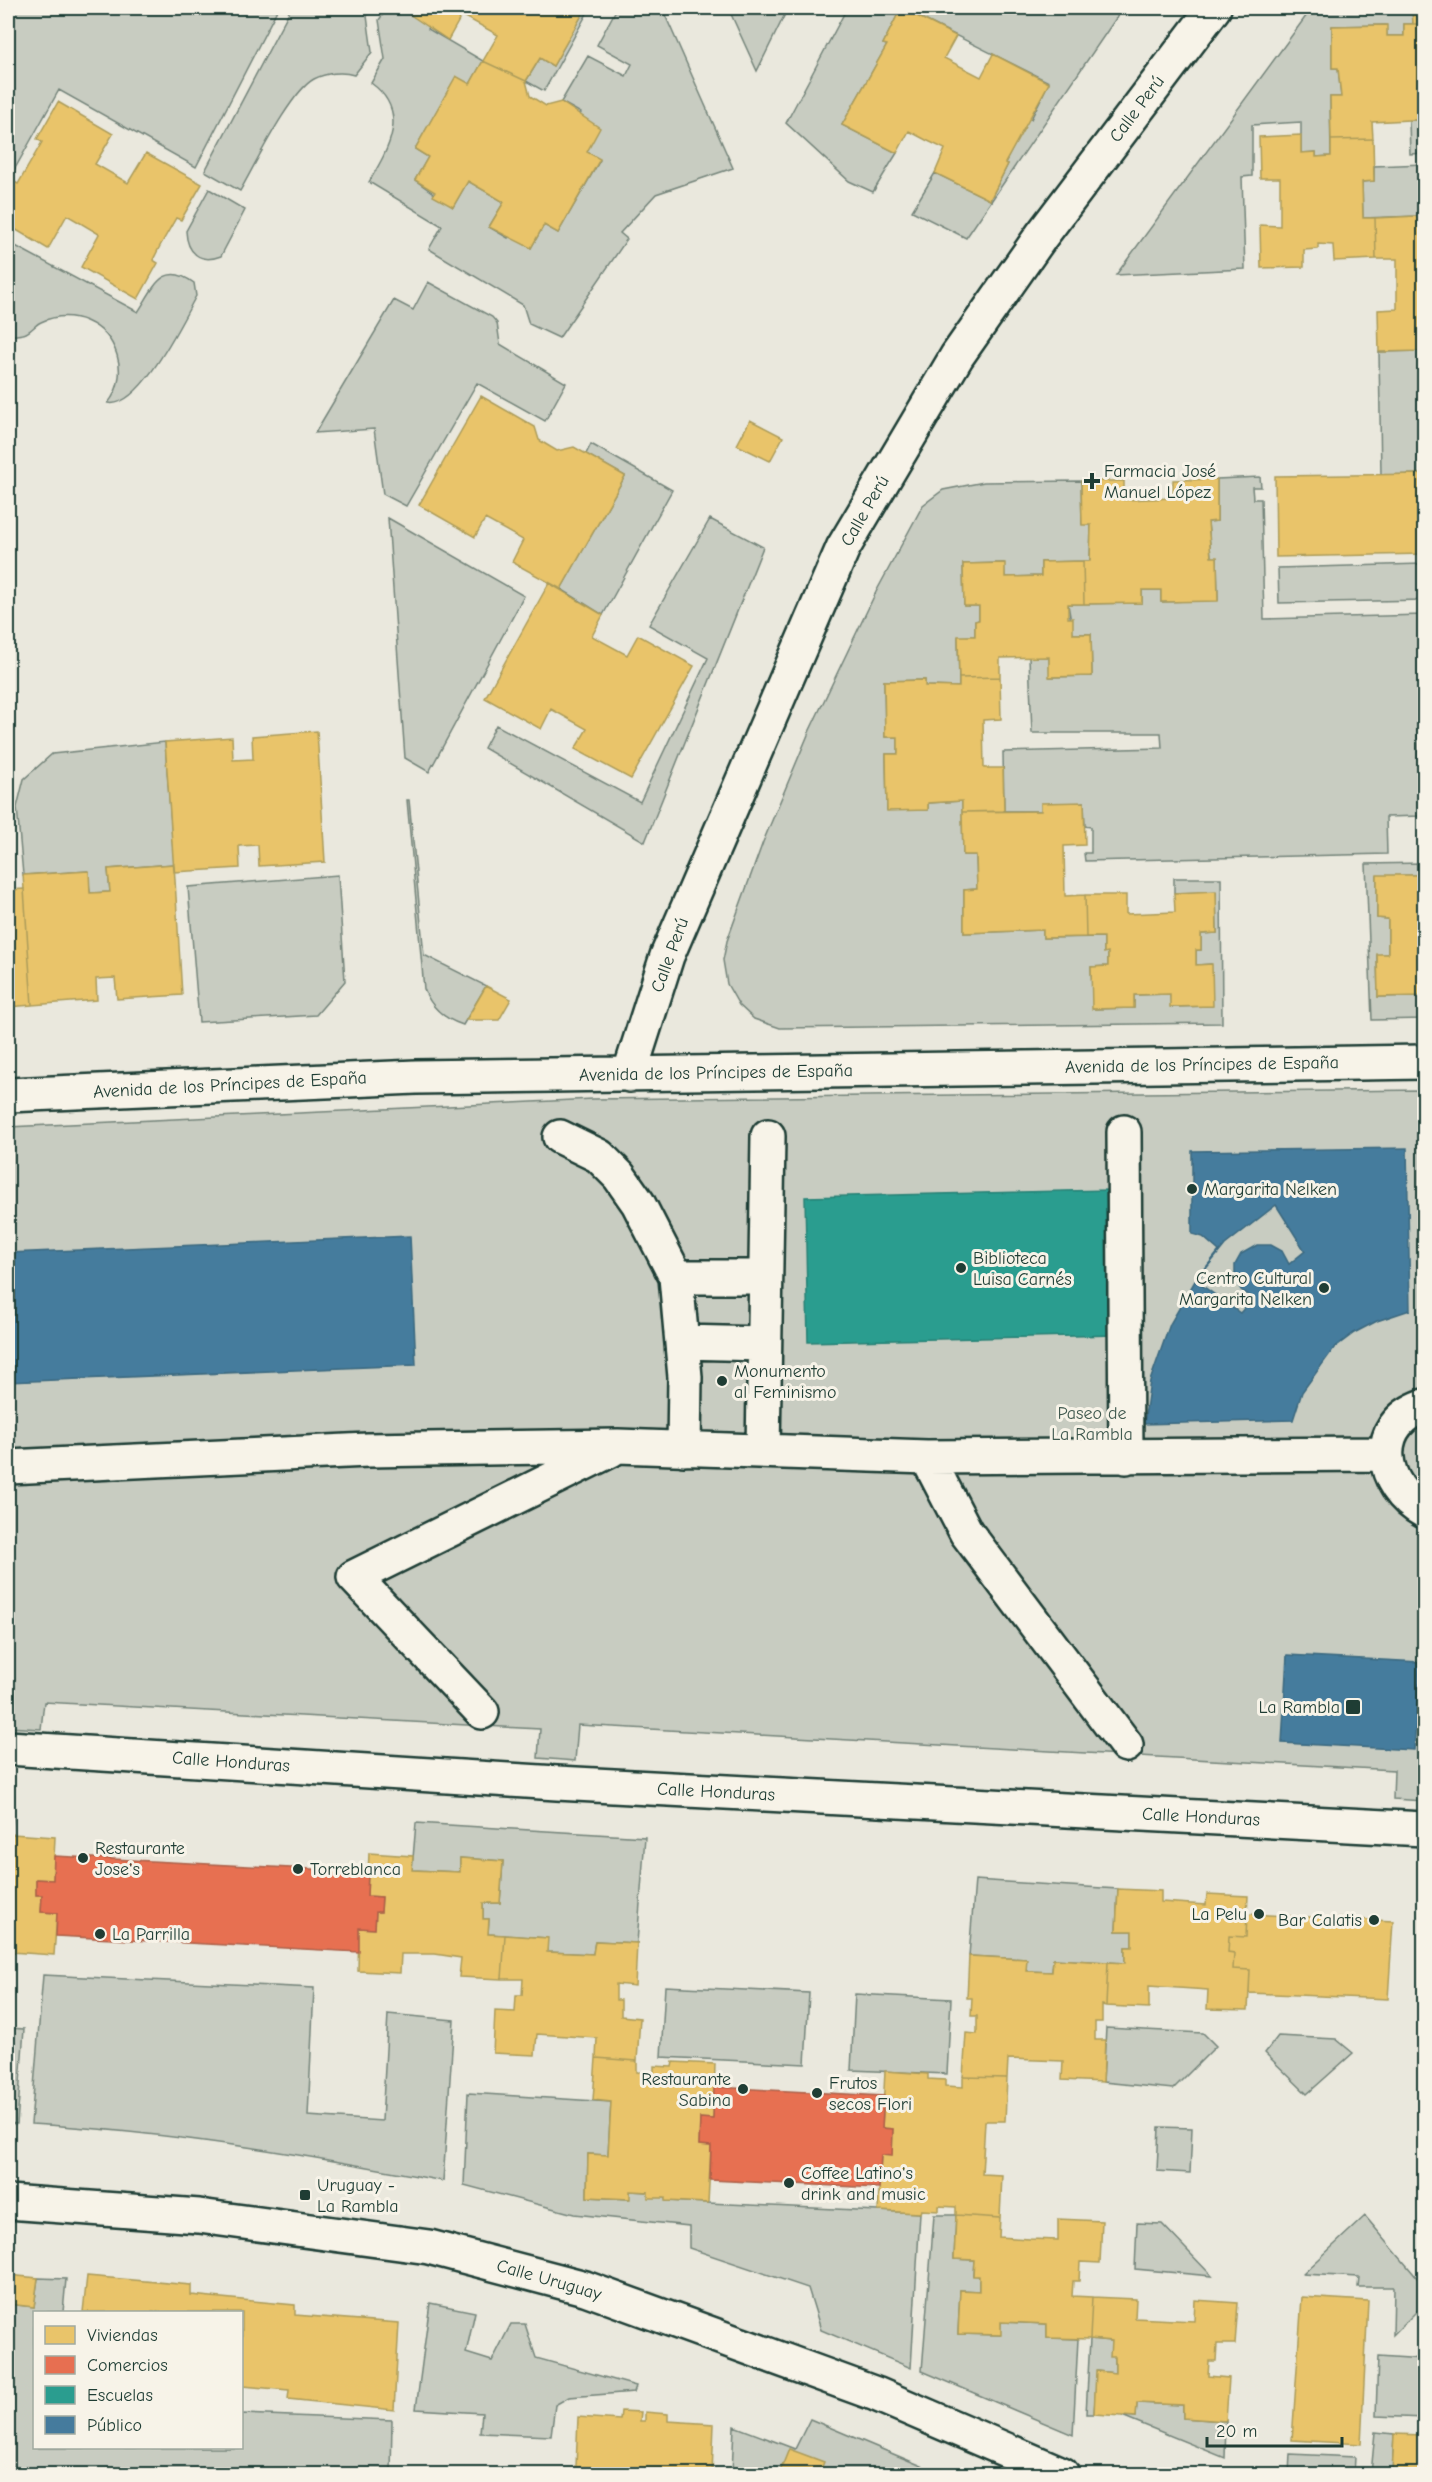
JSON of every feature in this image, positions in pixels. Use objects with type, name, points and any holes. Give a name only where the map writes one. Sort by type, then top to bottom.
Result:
[{"type":"street","name":"Calle Perú","points":[[629,1075],[667,956],[843,548],[957,356],[1042,235],[1214,8]]},
{"type":"street","name":"Avenida de los Príncipes de España","points":[[8,1095],[416,1077],[1425,1062]]},
{"type":"street","points":[[1124,1132],[1126,1457]]},
{"type":"street","points":[[763,1451],[768,1136]]},
{"type":"street","points":[[560,1137],[599,1156],[619,1176],[638,1203],[676,1277],[683,1342],[684,1449]]},
{"type":"street","points":[[676,1277],[764,1277]]},
{"type":"street","points":[[683,1342],[764,1344]]},
{"type":"street","points":[[1425,1406],[1402,1419],[1390,1436],[1385,1454],[1390,1474],[1399,1491],[1414,1505],[1425,1511]]},
{"type":"street","points":[[8,1467],[368,1450],[618,1446],[927,1457],[1385,1454]]},
{"type":"street","points":[[482,1712],[354,1577],[618,1446]]},
{"type":"street","points":[[927,1457],[966,1532],[1126,1745]]},
{"type":"street","name":"Calle Honduras","points":[[8,1748],[557,1783],[1425,1828]]},
{"type":"street","name":"Calle Uruguay","points":[[8,2202],[199,2216],[429,2247],[585,2288],[876,2394],[1062,2475]]},
{"type":"green space","points":[[8,8],[278,8],[196,167],[59,90],[8,181]]},
{"type":"green space","points":[[291,8],[372,8],[367,16],[372,52],[354,75],[329,74],[314,79],[305,86],[284,113],[240,191],[205,171]]},
{"type":"green space","points":[[387,8],[412,8],[409,14],[430,25],[428,29],[483,61],[470,84],[456,77],[415,149],[428,157],[415,180],[453,207],[468,181],[504,202],[489,227],[508,238],[510,236],[531,248],[544,225],[558,233],[600,160],[587,152],[579,117],[581,113],[561,102],[588,56],[626,76],[632,64],[597,45],[617,8],[662,8],[733,168],[656,194],[620,233],[627,239],[559,338],[529,324],[523,305],[429,249],[442,226],[369,182],[389,144],[392,131],[393,119],[390,106],[383,94],[371,83],[385,59],[379,20]]},
{"type":"green space","points":[[586,8],[590,8],[544,91],[526,81],[540,58],[553,66]]},
{"type":"green space","points":[[728,8],[788,8],[757,71],[730,12]]},
{"type":"green space","points":[[847,8],[901,8],[883,44],[887,45],[842,125],[897,153],[873,192],[849,181],[786,123]]},
{"type":"green space","points":[[901,8],[1123,8],[966,238],[912,211],[935,173],[990,200],[1008,164],[1005,163],[1028,118],[1031,119],[1049,82]]},
{"type":"green space","points":[[1312,8],[1412,8],[1413,24],[1404,24],[1404,36],[1387,36],[1386,25],[1332,26],[1332,68],[1338,68],[1341,97],[1330,97],[1331,156],[1316,157],[1316,152],[1301,153],[1301,122],[1252,125],[1252,176],[1242,177],[1245,269],[1116,275]]},
{"type":"green space","points":[[1409,120],[1420,120],[1420,138],[1424,138],[1424,153],[1410,154]]},
{"type":"green space","points":[[1424,164],[1424,225],[1418,225],[1417,216],[1363,218],[1362,182],[1374,181],[1374,166]]},
{"type":"green space","points":[[209,189],[245,210],[221,256],[207,259],[192,251],[186,231]]},
{"type":"green space","points":[[8,242],[138,312],[154,287],[166,276],[174,274],[183,276],[194,283],[196,296],[171,342],[146,378],[133,392],[120,401],[108,403],[115,392],[119,367],[112,344],[97,327],[76,318],[53,318],[39,323],[26,333],[8,336]]},
{"type":"green space","points":[[428,282],[492,317],[497,323],[500,344],[566,383],[545,421],[477,383],[406,506],[383,494],[374,429],[315,433],[394,300],[413,310]]},
{"type":"green space","points":[[1421,343],[1424,343],[1424,474],[1381,475],[1379,352],[1421,351]]},
{"type":"green space","points":[[591,444],[672,490],[603,615],[561,589],[625,476],[586,454]]},
{"type":"green space","points":[[1260,477],[1261,487],[1252,487],[1253,499],[1261,499],[1264,619],[1424,615],[1424,778],[1422,778],[1421,712],[1417,712],[1420,816],[1386,817],[1387,854],[1085,861],[1084,853],[1091,853],[1091,827],[1085,826],[1084,802],[1041,811],[1004,811],[1003,752],[1162,748],[1161,733],[1032,733],[1029,657],[1049,657],[1050,677],[1092,676],[1091,634],[1073,634],[1068,604],[1142,603],[1142,590],[1161,590],[1161,602],[1218,600],[1217,558],[1211,557],[1208,522],[1217,521],[1217,479]]},
{"type":"green space","points":[[1081,481],[1082,524],[1091,525],[1090,561],[1041,562],[1041,576],[1005,577],[1004,563],[963,564],[964,606],[979,606],[979,620],[975,621],[975,636],[958,637],[959,687],[925,686],[925,680],[884,681],[885,737],[898,737],[898,754],[886,754],[887,810],[928,810],[928,803],[962,801],[963,855],[976,855],[977,889],[964,890],[964,933],[1043,930],[1043,938],[1104,937],[1104,952],[1108,952],[1108,966],[1091,967],[1093,1009],[1134,1008],[1134,995],[1170,994],[1171,1007],[1212,1006],[1211,964],[1196,965],[1196,950],[1201,950],[1201,934],[1217,933],[1216,892],[1174,893],[1174,878],[1221,878],[1222,1023],[780,1028],[754,1019],[739,1005],[727,984],[723,960],[727,941],[763,842],[810,730],[876,592],[923,505],[943,490],[984,482]]},
{"type":"green space","points":[[388,518],[524,596],[429,772],[405,758]]},
{"type":"green space","points":[[710,519],[763,547],[645,842],[484,748],[496,725],[640,802],[708,658],[649,625]]},
{"type":"green space","points":[[1422,564],[1423,600],[1279,603],[1278,568]]},
{"type":"green space","points":[[165,742],[174,864],[108,869],[110,892],[90,893],[88,871],[23,875],[17,807],[24,779],[52,754]]},
{"type":"green space","points":[[407,800],[409,800],[424,955],[486,986],[463,1025],[439,1012],[424,989]]},
{"type":"green space","points":[[1424,863],[1424,890],[1420,890],[1419,875],[1377,876],[1377,918],[1388,919],[1388,954],[1377,955],[1378,997],[1421,996],[1421,982],[1424,982],[1424,1019],[1372,1020],[1366,864]]},
{"type":"green space","points":[[338,875],[345,981],[316,1015],[199,1022],[188,887]]},
{"type":"green space","name":"Paseo de La Rambla","points":[[1424,1090],[1424,1801],[1393,1799],[1394,1770],[578,1725],[575,1761],[538,1758],[540,1729],[44,1702],[41,1729],[8,1727],[8,1127],[593,1099]]},
{"type":"green space","points":[[8,1794],[14,1794],[11,1848],[8,1848]]},
{"type":"green space","points":[[416,1823],[645,1837],[637,1943],[595,1941],[593,1954],[547,1952],[547,1938],[488,1934],[489,1919],[483,1919],[483,1903],[500,1903],[503,1861],[460,1858],[460,1872],[412,1870]]},
{"type":"green space","points":[[975,1880],[1118,1889],[1116,1931],[1132,1931],[1132,1947],[1125,1947],[1125,1963],[1053,1959],[1052,1972],[1026,1971],[1026,1959],[969,1956]]},
{"type":"green space","points":[[43,1975],[314,1988],[308,2116],[382,2121],[388,2014],[454,2020],[443,2181],[238,2146],[135,2133],[31,2124]]},
{"type":"green space","points":[[665,1986],[809,1993],[805,2064],[661,2057]]},
{"type":"green space","points":[[855,1994],[951,1999],[947,2074],[851,2070]]},
{"type":"green space","points":[[8,2028],[24,2029],[17,2124],[8,2123]]},
{"type":"green space","points":[[1106,2028],[1203,2033],[1216,2046],[1173,2089],[1103,2082]]},
{"type":"green space","points":[[1278,2036],[1336,2039],[1353,2053],[1307,2094],[1265,2053]]},
{"type":"green space","points":[[468,2093],[611,2102],[608,2155],[588,2154],[587,2197],[629,2199],[630,2191],[648,2192],[665,2198],[666,2201],[920,2213],[911,2368],[821,2330],[808,2288],[689,2248],[689,2226],[574,2214],[464,2185]]},
{"type":"green space","points":[[1159,2127],[1192,2128],[1190,2173],[1157,2171]]},
{"type":"green space","points":[[934,2215],[956,2215],[954,2259],[974,2260],[973,2275],[979,2276],[979,2291],[960,2290],[958,2334],[1000,2335],[1001,2322],[1047,2324],[1047,2338],[1078,2339],[1073,2435],[922,2371]]},
{"type":"green space","points":[[1365,2216],[1424,2286],[1424,2304],[1393,2335],[1394,2287],[1358,2287],[1359,2277],[1303,2274]]},
{"type":"green space","points":[[1137,2223],[1162,2224],[1212,2276],[1135,2269]]},
{"type":"green space","points":[[38,2278],[66,2279],[63,2311],[33,2311],[33,2449],[243,2449],[243,2414],[392,2420],[391,2474],[8,2474],[8,2304],[34,2307]]},
{"type":"green space","points":[[430,2303],[475,2312],[466,2353],[492,2361],[511,2324],[525,2324],[536,2358],[636,2386],[634,2392],[569,2397],[555,2405],[551,2436],[480,2433],[482,2413],[416,2409]]},
{"type":"green space","points":[[1090,2339],[1111,2341],[1115,2357],[1115,2373],[1097,2371],[1094,2414],[1086,2414]]},
{"type":"green space","points":[[1378,2356],[1424,2359],[1424,2418],[1376,2416]]},
{"type":"green space","points":[[1137,2403],[1183,2405],[1183,2418],[1226,2421],[1225,2458],[1122,2416],[1136,2417]]},
{"type":"green space","points":[[810,2419],[936,2472],[935,2474],[732,2474],[734,2426],[795,2449]]},
{"type":"green space","points":[[1375,2432],[1394,2434],[1392,2474],[1371,2474]]},
{"type":"green space","points":[[1290,2454],[1355,2457],[1354,2474],[1289,2474]]},
{"type":"building: Viviendas","points":[[412,8],[586,8],[553,66],[540,58],[526,81],[483,61],[498,35],[462,15],[448,40],[409,14]]},
{"type":"building: Viviendas","points":[[901,8],[956,36],[944,58],[981,77],[993,54],[1049,83],[1005,163],[1008,164],[990,200],[935,173],[945,149],[909,131],[897,153],[842,125],[887,45],[883,44]]},
{"type":"building: Viviendas","points":[[1412,8],[1424,8],[1424,24],[1413,24]]},
{"type":"building: Viviendas","points":[[1404,24],[1424,24],[1424,138],[1420,138],[1420,120],[1409,120],[1372,122],[1373,139],[1331,140],[1330,97],[1341,97],[1338,68],[1332,68],[1332,26],[1387,25],[1387,36],[1404,36]]},
{"type":"building: Viviendas","points":[[483,61],[526,81],[530,96],[546,106],[561,102],[600,128],[587,152],[600,159],[558,233],[544,225],[531,248],[489,227],[504,202],[468,181],[453,207],[433,196],[435,192],[415,180],[428,157],[415,149],[456,76],[470,84]]},
{"type":"building: Viviendas","points":[[58,102],[113,134],[95,164],[128,183],[146,153],[202,184],[181,220],[176,218],[160,246],[153,260],[158,263],[138,299],[81,267],[99,234],[67,215],[48,249],[8,225],[8,191],[13,181],[18,184],[42,142],[37,139]]},
{"type":"building: Viviendas","points":[[1301,135],[1301,153],[1316,152],[1316,157],[1331,156],[1331,140],[1373,139],[1374,181],[1362,182],[1363,218],[1375,218],[1376,259],[1334,261],[1333,245],[1318,244],[1318,249],[1304,250],[1304,267],[1261,268],[1260,225],[1280,226],[1280,178],[1260,178],[1259,137]]},
{"type":"building: Viviendas","points":[[1418,216],[1418,225],[1424,225],[1424,343],[1421,343],[1422,351],[1379,352],[1378,310],[1397,309],[1397,259],[1376,259],[1375,218]]},
{"type":"building: Viviendas","points":[[481,396],[535,427],[539,440],[557,451],[574,447],[625,476],[561,589],[512,562],[523,540],[485,519],[475,537],[419,505]]},
{"type":"building: Viviendas","points":[[750,420],[783,437],[770,461],[737,445]]},
{"type":"building: Viviendas","points":[[1424,474],[1424,554],[1276,557],[1275,476]]},
{"type":"building: Viviendas","points":[[1217,479],[1217,521],[1208,522],[1211,557],[1217,557],[1218,601],[1161,602],[1161,590],[1142,590],[1142,603],[1084,604],[1083,561],[1090,561],[1091,525],[1082,525],[1081,481],[1124,481],[1124,500],[1173,498],[1173,480]]},
{"type":"building: Viviendas","points":[[1083,561],[1084,604],[1068,604],[1068,618],[1073,618],[1073,634],[1091,634],[1092,676],[1049,677],[1049,657],[1000,658],[1000,677],[959,678],[958,636],[975,636],[975,621],[979,620],[979,606],[964,606],[963,564],[1005,563],[1005,577],[1041,576],[1041,562]]},
{"type":"building: Viviendas","points":[[549,583],[603,615],[592,636],[627,655],[638,635],[694,666],[631,779],[575,749],[587,729],[551,709],[541,729],[485,698]]},
{"type":"building: Viviendas","points":[[1000,677],[1001,719],[983,720],[984,768],[1003,768],[1004,811],[962,812],[962,801],[928,803],[928,810],[887,811],[886,754],[898,754],[898,737],[885,737],[884,681],[925,680],[925,686],[959,687],[959,678]]},
{"type":"building: Viviendas","points":[[317,731],[325,862],[259,866],[258,845],[239,846],[240,868],[174,872],[165,742],[232,737],[233,760],[253,759],[252,736]]},
{"type":"building: Viviendas","points":[[1084,802],[1085,845],[1064,846],[1065,896],[1085,895],[1086,937],[1043,938],[1043,930],[964,933],[964,890],[977,889],[976,855],[963,855],[962,812],[1041,811],[1041,803]]},
{"type":"building: Viviendas","points":[[174,864],[182,995],[117,999],[115,978],[96,979],[97,1000],[32,1005],[23,875],[89,871],[90,893],[110,892],[108,869]]},
{"type":"building: Viviendas","points":[[1377,875],[1419,875],[1420,890],[1424,890],[1424,982],[1421,982],[1421,996],[1378,997],[1377,954],[1388,954],[1388,919],[1377,918]]},
{"type":"building: Viviendas","points":[[24,889],[32,1005],[8,1007],[8,890]]},
{"type":"building: Viviendas","points":[[1216,891],[1217,933],[1201,934],[1201,950],[1196,950],[1196,965],[1212,964],[1213,1006],[1170,1007],[1170,994],[1134,995],[1134,1008],[1092,1009],[1091,967],[1108,966],[1108,952],[1104,953],[1104,937],[1086,937],[1085,895],[1126,895],[1126,914],[1175,912],[1174,893]]},
{"type":"building: Viviendas","points":[[486,986],[511,999],[499,1020],[466,1020]]},
{"type":"building: Viviendas","points":[[12,1834],[55,1837],[53,1880],[36,1879],[36,1895],[42,1895],[41,1912],[57,1913],[54,1955],[11,1952],[13,1933],[8,1933],[8,1848],[11,1848]]},
{"type":"building: Viviendas","points":[[369,1853],[413,1856],[412,1870],[460,1872],[460,1858],[503,1861],[500,1903],[483,1903],[483,1919],[489,1919],[488,1934],[505,1935],[502,1979],[459,1977],[461,1958],[435,1954],[401,1954],[400,1973],[358,1971],[359,1928],[375,1929],[376,1912],[381,1912],[382,1897],[367,1896]]},
{"type":"building: Viviendas","points":[[1118,1889],[1161,1891],[1161,1902],[1206,1905],[1207,1894],[1248,1896],[1246,1937],[1229,1936],[1228,1952],[1234,1953],[1233,1969],[1250,1970],[1248,2010],[1207,2009],[1208,1990],[1149,1986],[1149,2008],[1106,2006],[1108,1962],[1125,1963],[1125,1947],[1132,1947],[1132,1931],[1116,1931]]},
{"type":"building: Viviendas","points":[[1247,1914],[1393,1921],[1388,1999],[1249,1993],[1250,1970],[1233,1969],[1234,1953],[1228,1952],[1229,1936],[1246,1937]]},
{"type":"building: Viviendas","points":[[505,1935],[548,1938],[547,1952],[593,1954],[595,1941],[637,1943],[635,1986],[616,1984],[616,2000],[621,2000],[621,2016],[640,2018],[637,2061],[596,2058],[597,2038],[537,2034],[535,2055],[493,2053],[495,2011],[515,2012],[516,1995],[522,1995],[523,1979],[502,1979]]},
{"type":"building: Viviendas","points":[[969,1956],[1027,1959],[1026,1971],[1052,1972],[1053,1959],[1108,1962],[1106,2006],[1102,2005],[1102,2022],[1095,2022],[1095,2040],[1105,2040],[1103,2082],[1062,2080],[1063,2061],[1008,2059],[1007,2078],[963,2077],[966,2033],[977,2034],[977,2016],[971,2016],[972,1998],[967,1998]]},
{"type":"building: Viviendas","points":[[1421,1974],[1424,1975],[1424,2053],[1418,2053]]},
{"type":"building: Viviendas","points":[[596,2058],[637,2061],[637,2072],[654,2073],[654,2066],[672,2067],[673,2062],[715,2064],[713,2119],[700,2118],[699,2145],[711,2146],[708,2203],[665,2201],[665,2198],[648,2198],[648,2192],[630,2191],[630,2199],[587,2197],[588,2154],[608,2155],[611,2102],[593,2100]]},
{"type":"building: Viviendas","points":[[885,2071],[928,2074],[928,2079],[945,2080],[945,2086],[963,2087],[963,2077],[1007,2078],[1005,2121],[985,2121],[982,2174],[1002,2175],[1000,2218],[956,2215],[956,2207],[939,2206],[939,2211],[921,2210],[920,2213],[878,2211],[881,2155],[892,2156],[893,2129],[882,2128]]},
{"type":"building: Viviendas","points":[[956,2215],[1000,2218],[999,2237],[1030,2239],[1058,2240],[1058,2219],[1102,2221],[1100,2263],[1080,2262],[1079,2281],[1073,2281],[1072,2296],[1092,2297],[1090,2339],[1047,2338],[1047,2324],[1001,2322],[1001,2335],[958,2334],[960,2290],[979,2291],[979,2276],[973,2276],[974,2260],[954,2259]]},
{"type":"building: Viviendas","points":[[8,2275],[38,2278],[34,2307],[8,2304]]},
{"type":"building: Viviendas","points":[[87,2276],[191,2285],[191,2295],[295,2305],[295,2315],[399,2323],[394,2410],[288,2399],[289,2390],[243,2386],[243,2311],[83,2311]]},
{"type":"building: Viviendas","points":[[1092,2297],[1136,2299],[1135,2318],[1194,2321],[1195,2300],[1238,2303],[1235,2344],[1217,2344],[1216,2361],[1209,2361],[1208,2376],[1229,2378],[1226,2421],[1183,2418],[1183,2405],[1137,2403],[1136,2417],[1094,2414],[1096,2371],[1115,2373],[1115,2357],[1110,2357],[1111,2341],[1090,2339]]},
{"type":"building: Viviendas","points":[[1302,2297],[1368,2301],[1361,2444],[1292,2440]]},
{"type":"building: Viviendas","points":[[621,2411],[641,2412],[640,2421],[645,2421],[645,2412],[668,2414],[668,2421],[714,2424],[712,2474],[592,2474],[592,2467],[576,2467],[578,2417],[620,2420]]},
{"type":"building: Viviendas","points":[[1394,2434],[1424,2435],[1424,2474],[1392,2474]]},
{"type":"building: Viviendas","points":[[789,2449],[824,2462],[819,2474],[779,2474]]},
{"type":"building: Comercios","points":[[54,1856],[368,1872],[367,1896],[382,1897],[381,1912],[376,1912],[375,1929],[359,1928],[359,1952],[56,1936],[57,1913],[41,1912],[42,1895],[36,1895],[36,1879],[53,1880]]},
{"type":"building: Comercios","points":[[714,2087],[884,2096],[882,2128],[893,2129],[892,2156],[881,2155],[879,2188],[710,2180],[711,2146],[699,2145],[700,2118],[713,2119]]},
{"type":"building: Escuelas","name":"Biblioteca Luisa Carnés","points":[[1109,1190],[1116,1335],[808,1342],[805,1197]]},
{"type":"building: Público","name":"Centro Cultural Margarita Nelken","points":[[1407,1148],[1410,1310],[1377,1321],[1354,1333],[1334,1348],[1302,1392],[1293,1420],[1144,1424],[1150,1381],[1170,1324],[1195,1281],[1219,1251],[1203,1237],[1192,1234],[1192,1151]],"holes":[[[1276,1205],[1305,1251],[1289,1264],[1282,1251],[1271,1245],[1257,1245],[1241,1254],[1235,1265],[1235,1279],[1241,1290],[1253,1298],[1240,1313],[1196,1281],[1225,1245]]]},
{"type":"building: Público","points":[[410,1236],[416,1365],[8,1382],[8,1253]]},
{"type":"building: Público","points":[[1287,1655],[1420,1662],[1414,1750],[1282,1743]]},
{"type":"place","name":"Farmacia José Manuel López","points":[[1092,481]]},
{"type":"place","name":"Margarita Nelken","points":[[1192,1189]]},
{"type":"place","name":"Biblioteca Luisa Carnés","points":[[961,1268]]},
{"type":"place","name":"Centro Cultural Margarita Nelken","points":[[1324,1288]]},
{"type":"place","name":"Monumento al Feminismo","points":[[722,1381]]},
{"type":"place","name":"La Rambla","points":[[1353,1707]]},
{"type":"place","name":"Restaurante Jose's","points":[[83,1858]]},
{"type":"place","name":"Torreblanca","points":[[298,1869]]},
{"type":"place","name":"La Pelu","points":[[1259,1914]]},
{"type":"place","name":"Bar Calatis","points":[[1374,1920]]},
{"type":"place","name":"La Parrilla","points":[[100,1934]]},
{"type":"place","name":"Restaurante Sabina","points":[[743,2089]]},
{"type":"place","name":"Frutos secos Flori","points":[[817,2093]]},
{"type":"place","name":"Coffee Latino's drink and music","points":[[789,2183]]},
{"type":"place","name":"Uruguay - La Rambla","points":[[305,2195]]}]
